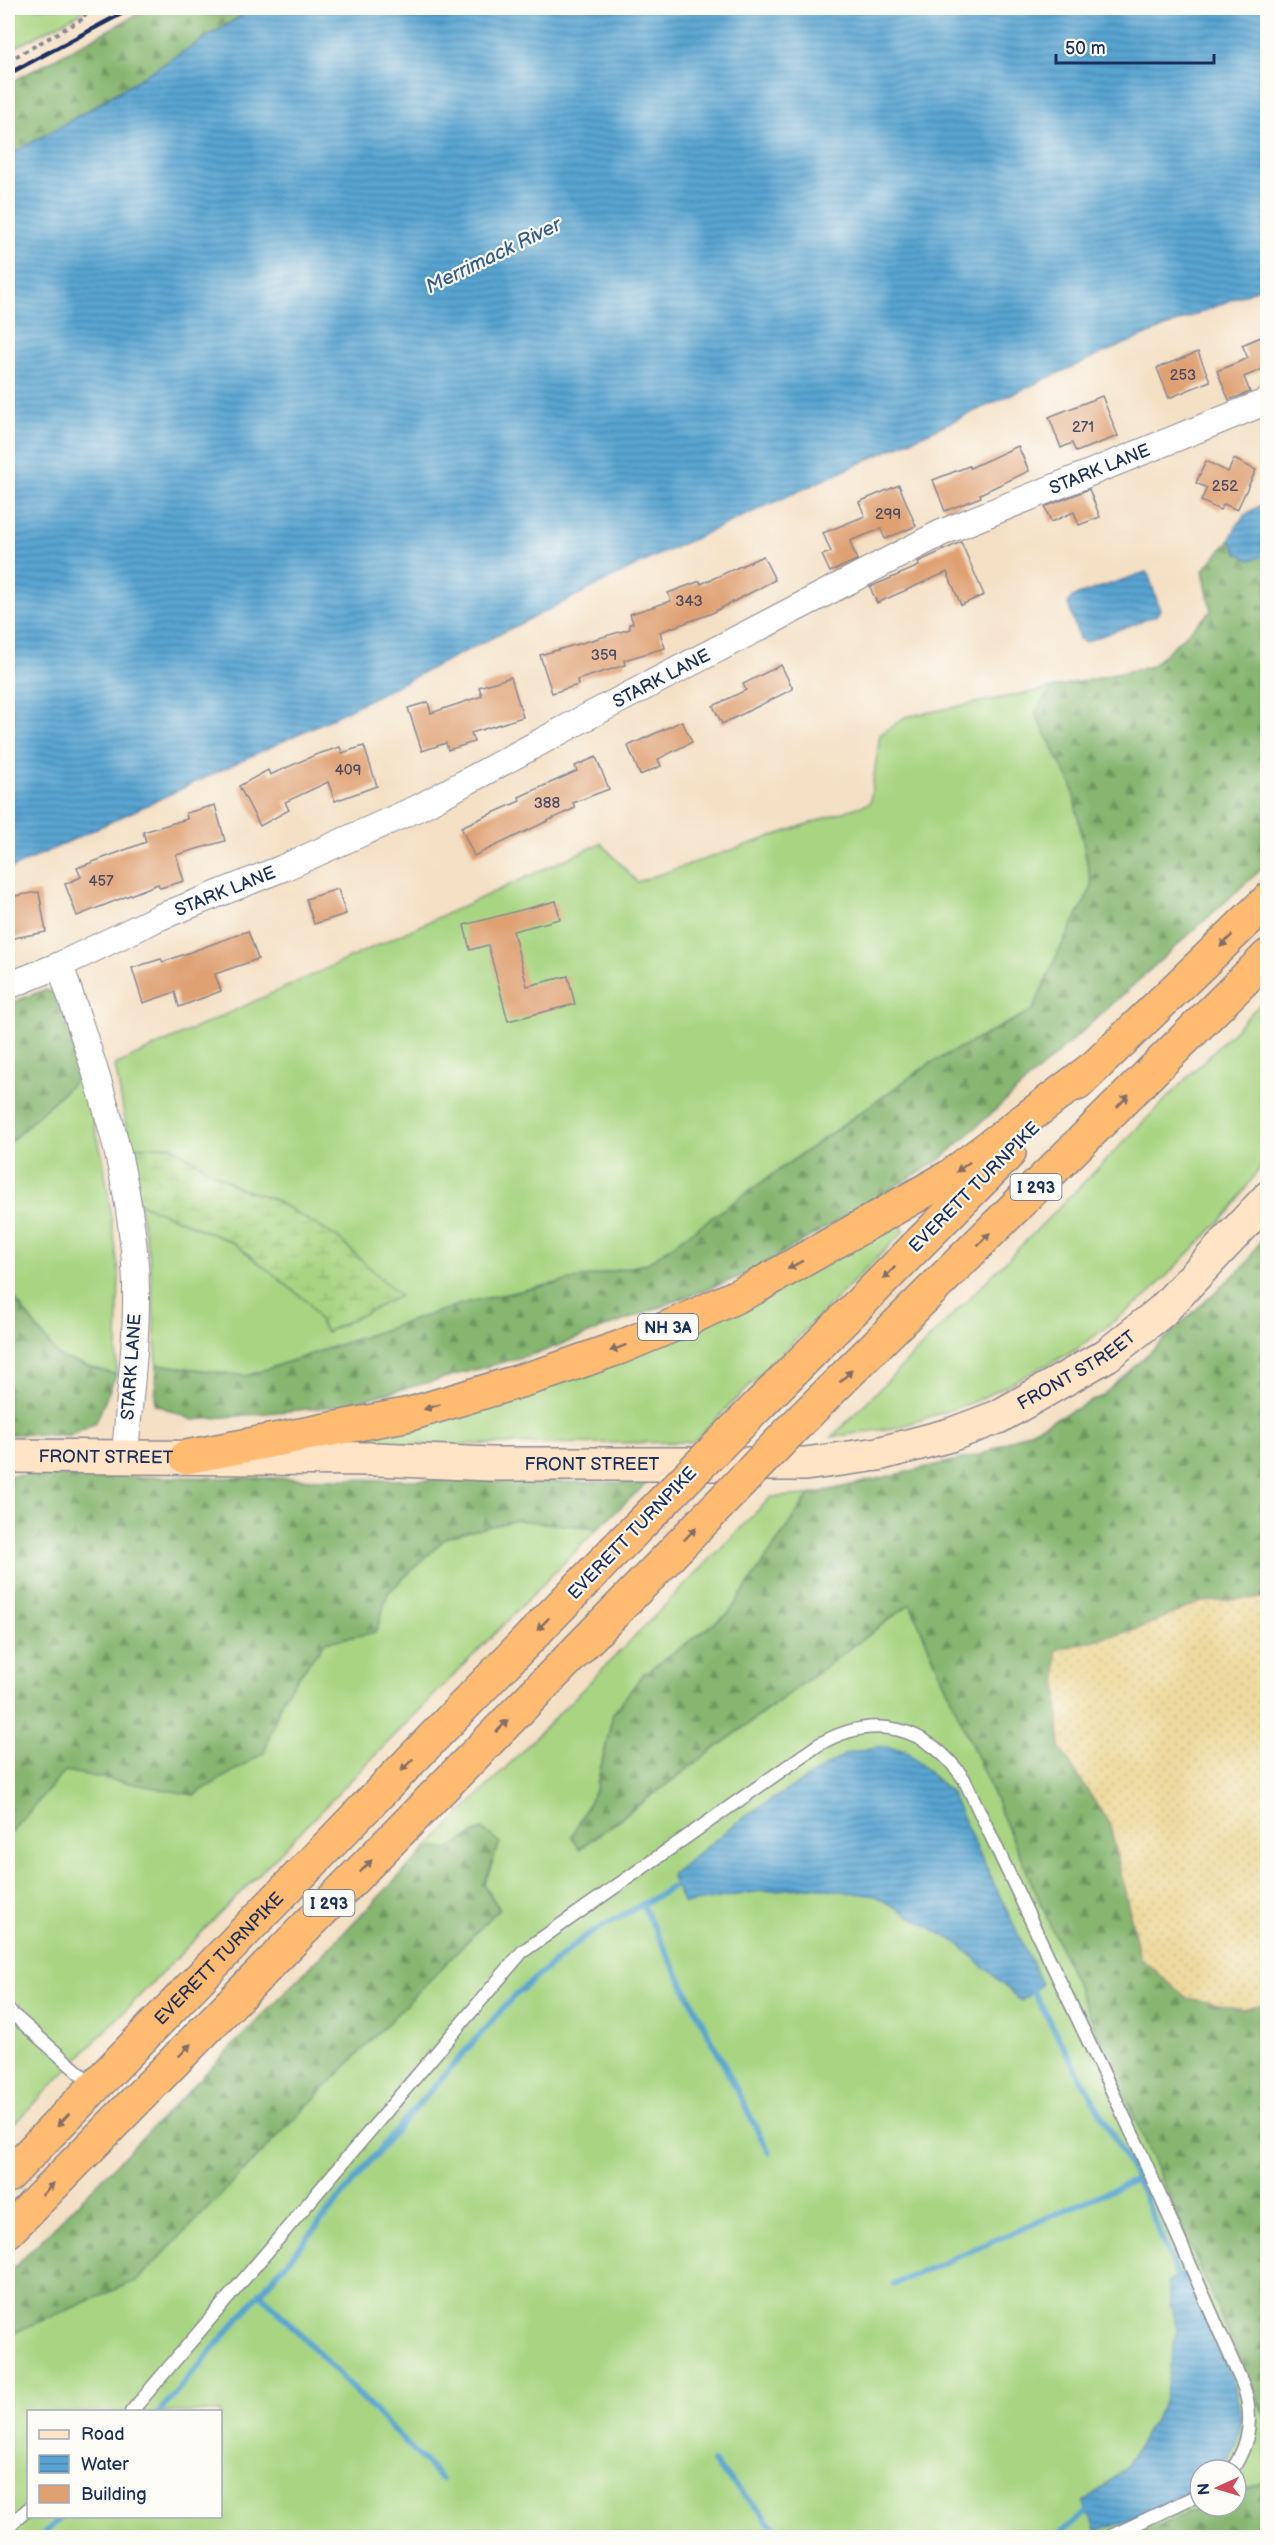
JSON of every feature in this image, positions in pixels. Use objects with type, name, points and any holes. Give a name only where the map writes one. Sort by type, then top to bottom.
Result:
[{"type":"highway","name":"EVERETT TURNPIKE","points":[[8,2176],[613,1552],[1093,1068],[1268,900]]},
{"type":"highway","name":"I 293","points":[[8,2231],[804,1417],[1268,956]]},
{"type":"highway","name":"NH 3A","points":[[186,1457],[410,1414],[550,1372],[621,1347],[754,1288],[949,1177],[1093,1068]]},
{"type":"main road","name":"FRONT STREET","points":[[8,1456],[125,1455],[377,1459],[490,1464],[805,1464],[902,1449],[950,1435],[998,1417],[1107,1355],[1162,1311],[1268,1198]]},
{"type":"street","name":"STARK LANE","points":[[8,986],[60,965],[160,917],[283,868],[418,808],[610,704],[941,532],[1268,401]]},
{"type":"street","name":"STARK LANE","points":[[60,965],[110,1114],[132,1237],[136,1299],[125,1455]]},
{"type":"lane","points":[[133,2410],[522,1952],[818,1745],[846,1732],[876,1727],[894,1728],[927,1741],[941,1751],[964,1779],[1139,2148],[1243,2385],[1248,2399],[1250,2428],[1240,2458]]},
{"type":"lane","points":[[8,2010],[95,2087]]},
{"type":"lane","points":[[1107,2538],[1188,2500]]},
{"type":"lane","points":[[8,2527],[27,2510]]},
{"type":"path","points":[[8,61],[86,17],[82,8]]},
{"type":"path","points":[[8,94],[10,100],[8,107]]},
{"type":"green space","points":[[8,8],[90,8],[8,51]]},
{"type":"green space","points":[[149,8],[254,8],[89,110],[8,156],[8,84]]},
{"type":"green space","points":[[1230,540],[1238,553],[1250,560],[1267,555],[1267,864],[940,1160],[747,1274],[541,1352],[340,1406],[193,1420],[155,1404],[157,1364],[246,1376],[464,1303],[646,1264],[929,1064],[1033,1010],[1057,955],[1092,887],[1072,786],[1035,713],[1052,688],[1152,666],[1211,611],[1203,570]]},
{"type":"green space","points":[[1052,688],[1036,713],[1072,786],[1092,887],[1057,955],[1033,1010],[929,1064],[646,1264],[464,1303],[246,1376],[157,1364],[150,1261],[139,1203],[234,1243],[309,1303],[326,1332],[399,1296],[338,1238],[271,1198],[240,1189],[171,1146],[130,1147],[115,1065],[601,843],[637,882],[870,803],[880,735],[905,717]]},
{"type":"green space","points":[[44,990],[57,993],[81,1075],[8,1144],[8,1004]]},
{"type":"green space","points":[[1267,997],[1267,1157],[1230,1211],[1149,1294],[1076,1350],[974,1402],[899,1427],[832,1437]]},
{"type":"green space","points":[[81,1075],[103,1159],[119,1274],[116,1375],[59,1357],[8,1290],[8,1144]]},
{"type":"green space","points":[[171,1146],[240,1189],[271,1198],[338,1238],[400,1296],[326,1332],[309,1303],[234,1243],[139,1203],[130,1147]]},
{"type":"green space","points":[[897,1222],[904,1231],[693,1442],[317,1446],[402,1425]]},
{"type":"green space","points":[[1267,1230],[1267,1599],[1201,1602],[1135,1630],[1057,1650],[1060,1748],[1110,1825],[1140,1958],[1242,2009],[1267,2003],[1267,2421],[910,1604],[579,1849],[572,1836],[596,1789],[613,1714],[643,1674],[729,1613],[809,1495],[983,1454],[1102,1396],[1246,1264]]},
{"type":"green space","points":[[8,1290],[59,1357],[116,1375],[96,1422],[71,1435],[8,1434]]},
{"type":"green space","points":[[8,1475],[647,1483],[598,1528],[516,1520],[447,1537],[388,1593],[376,1632],[325,1642],[283,1697],[264,1753],[194,1795],[65,1771],[8,1833]]},
{"type":"green space","points":[[809,1495],[729,1613],[643,1674],[613,1714],[596,1789],[572,1837],[580,1849],[910,1604],[1267,2421],[1267,2481],[1248,2488],[1248,2458],[1188,2458],[1188,2513],[1132,2538],[8,2537],[8,2335],[138,2279],[499,1908],[484,1885],[482,1829],[448,1849],[427,1848],[771,1497]]},
{"type":"green space","points":[[516,1520],[598,1528],[8,2130],[8,1833],[11,1833],[65,1771],[194,1795],[263,1753],[283,1697],[325,1642],[376,1632],[388,1593],[447,1537]]},
{"type":"green space","points":[[482,1829],[500,1842],[484,1885],[499,1909],[138,2280],[8,2335],[8,2274],[427,1848],[448,1849]]},
{"type":"green space","points":[[1267,2481],[1267,2537],[1132,2537],[1188,2513],[1188,2518],[1248,2518],[1248,2488]]},
{"type":"sand","points":[[1268,1599],[1268,2003],[1242,2009],[1187,1998],[1140,1958],[1110,1825],[1060,1748],[1056,1650],[1135,1630],[1201,1602]]},
{"type":"water","name":"Merrimack River","points":[[254,8],[1267,8],[1267,285],[1103,353],[656,556],[326,721],[8,870],[8,156],[89,110]]},
{"type":"water","points":[[1267,502],[1267,555],[1250,560],[1238,553],[1230,540],[1236,526],[1244,516]]},
{"type":"water","points":[[1146,572],[1160,610],[1156,616],[1085,642],[1079,639],[1068,603],[1072,597]]},
{"type":"water","points":[[878,1746],[905,1750],[950,1792],[1042,1984],[1021,2001],[959,1944],[876,1896],[812,1887],[754,1892],[684,1904],[671,1875],[746,1815],[846,1754]]},
{"type":"water","points":[[1185,2273],[1236,2390],[1240,2406],[1238,2438],[1228,2458],[1188,2458],[1188,2492],[1135,2518],[1096,2532],[1084,2502],[1126,2467],[1164,2403],[1177,2330],[1167,2283]]},
{"type":"building","points":[[1268,334],[1268,367],[1244,377],[1250,392],[1229,400],[1217,371],[1248,358],[1242,345]]},
{"type":"building","points":[[1198,352],[1210,381],[1169,398],[1157,368]]},
{"type":"building","points":[[1102,396],[1118,436],[1076,452],[1072,443],[1061,448],[1049,417]]},
{"type":"building","points":[[1018,446],[1029,471],[980,494],[981,497],[945,511],[933,480],[969,466],[970,468]]},
{"type":"building","points":[[1234,459],[1256,470],[1237,510],[1224,504],[1220,510],[1201,501],[1207,488],[1196,483],[1206,461],[1228,472]]},
{"type":"building","points":[[899,485],[916,526],[885,539],[881,529],[850,541],[857,560],[830,572],[822,555],[831,552],[823,533],[865,516],[859,502]]},
{"type":"building","points":[[1089,489],[1100,517],[1079,525],[1074,512],[1051,522],[1045,507]]},
{"type":"building","points":[[961,542],[984,595],[961,605],[947,572],[877,603],[870,587],[919,566],[918,562]]},
{"type":"building","points":[[763,556],[775,580],[710,614],[660,632],[665,648],[624,660],[625,665],[577,680],[578,685],[552,693],[540,655],[630,629],[629,624],[633,623],[630,614],[671,601],[668,593],[700,581],[701,584]]},
{"type":"building","points":[[781,665],[793,689],[722,724],[713,706],[746,690],[743,684]]},
{"type":"building","points":[[511,677],[523,717],[471,733],[474,742],[448,750],[446,743],[422,751],[408,708],[428,702],[431,713],[482,696],[479,687]]},
{"type":"building","points":[[682,721],[692,742],[658,759],[661,766],[640,775],[628,746]]},
{"type":"building","points":[[364,746],[377,786],[335,801],[328,782],[285,802],[289,810],[260,826],[239,786],[268,770],[270,775],[315,755],[340,747],[342,753]]},
{"type":"building","points":[[596,757],[609,789],[573,803],[575,808],[474,856],[461,827],[520,801],[519,797],[577,771],[575,766]]},
{"type":"building","points":[[215,805],[225,841],[176,855],[184,881],[160,888],[158,884],[77,916],[65,884],[81,877],[77,868],[146,842],[143,832],[187,819],[186,813]]},
{"type":"building","points":[[338,889],[346,914],[314,924],[306,899]]},
{"type":"building","points":[[39,892],[46,932],[8,939],[8,897]]},
{"type":"building","points":[[556,901],[560,919],[513,931],[527,986],[568,976],[575,1004],[508,1021],[488,945],[470,950],[464,925]]},
{"type":"building","points":[[248,931],[258,959],[215,974],[221,991],[179,1007],[175,992],[143,1003],[132,968],[161,959],[163,962]]},
{"type":"waterway","points":[[161,2410],[394,2132],[513,1997],[584,1937],[682,1882]]},
{"type":"waterway","points":[[642,1904],[769,2153]]},
{"type":"waterway","points":[[1029,1984],[1137,2179],[1180,2282]]},
{"type":"waterway","points":[[894,2284],[1137,2179]]},
{"type":"waterway","points":[[260,2293],[441,2479]]},
{"type":"waterway","points":[[713,2462],[785,2538]]},
{"type":"waterway","points":[[1054,2538],[1094,2507]]},
{"type":"waterway","points":[[40,2538],[60,2518]]},
{"type":"railway","points":[[8,74],[132,8]]}]
